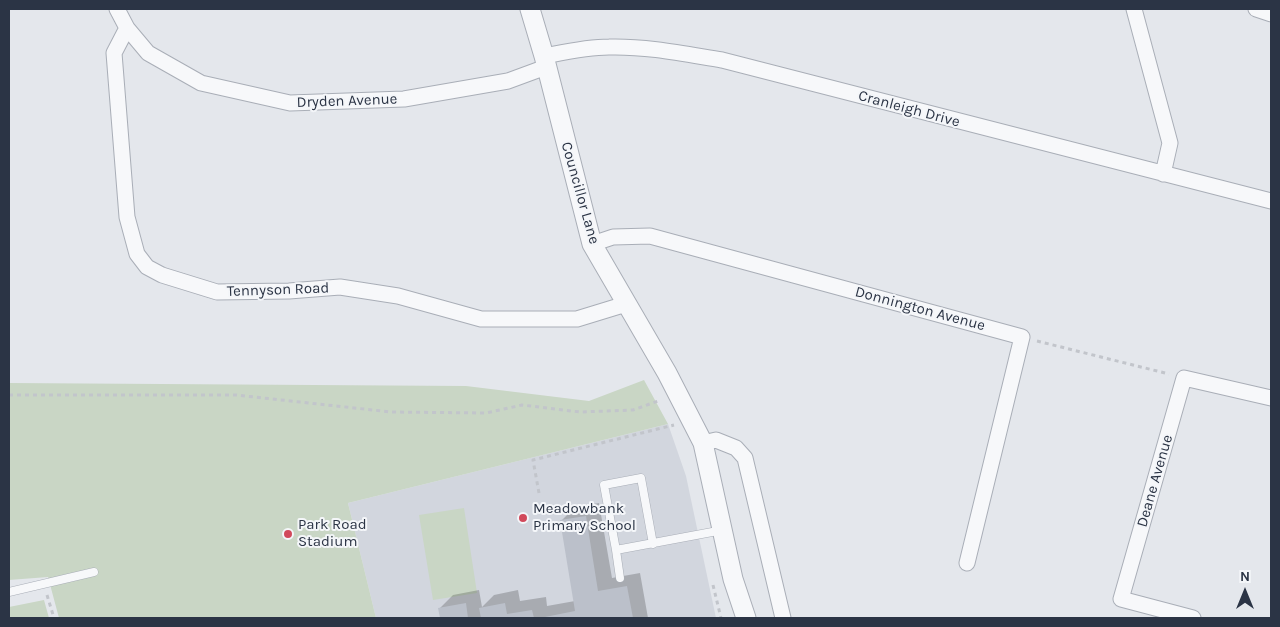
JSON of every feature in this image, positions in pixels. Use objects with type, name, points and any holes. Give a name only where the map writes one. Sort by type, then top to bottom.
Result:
[{"type":"street","name":"Dryden Avenue","points":[[117,9],[127,28],[148,53],[201,82],[290,103],[404,99],[508,81],[545,62]]},
{"type":"street","name":"Councillor Lane","points":[[530,9],[592,244],[678,394],[703,443],[733,579],[746,618]]},
{"type":"street","points":[[1134,9],[1170,143],[1163,174]]},
{"type":"street","points":[[1256,9],[1271,14]]},
{"type":"street","name":"Tennyson Road","points":[[127,28],[114,53],[128,217],[137,254],[147,267],[162,275],[217,292],[289,291],[340,287],[398,296],[481,318],[577,318],[626,304]]},
{"type":"street","name":"Cranleigh Drive","points":[[545,62],[579,49],[610,47],[666,51],[722,60],[1271,202]]},
{"type":"street","name":"Donnington Avenue","points":[[592,244],[613,237],[650,236],[1022,337]]},
{"type":"street","points":[[968,563],[1022,337]]},
{"type":"street","points":[[1184,378],[1271,398]]},
{"type":"street","name":"Deane Avenue","points":[[1184,378],[1121,598],[1192,618]]},
{"type":"street","points":[[703,443],[716,440],[736,448],[745,458],[783,618]]},
{"type":"lane","points":[[620,578],[604,485],[641,478],[653,544]]},
{"type":"lane","points":[[616,550],[723,530]]},
{"type":"lane","points":[[9,592],[94,572]]},
{"type":"path","points":[[1022,337],[1184,378]]},
{"type":"path","points":[[9,395],[236,395],[391,412],[486,413],[522,405],[580,412],[633,410],[678,394]]},
{"type":"path","points":[[539,493],[533,460],[691,420]]},
{"type":"path","points":[[44,583],[54,618]]},
{"type":"shaded area","name":"Meadowbank Primary School","points":[[668,424],[686,476],[716,618],[376,618],[348,503]]},
{"type":"green space","points":[[644,380],[668,424],[348,503],[376,618],[59,618],[48,577],[9,580],[9,383],[466,386],[589,401]]},
{"type":"green space","points":[[464,508],[477,593],[433,600],[419,515]]},
{"type":"green space","points":[[44,600],[49,618],[9,618],[9,607]]},
{"type":"building","points":[[586,516],[598,591],[627,586],[633,618],[540,618],[575,611],[560,520]]},
{"type":"building","points":[[466,603],[468,618],[440,618],[438,608]]},
{"type":"building","points":[[505,603],[507,614],[532,610],[534,618],[481,618],[479,608]]},
{"type":"place","name":"Meadowbank Primary School","points":[[523,518]]},
{"type":"place","name":"Park Road Stadium","points":[[288,534]]}]
